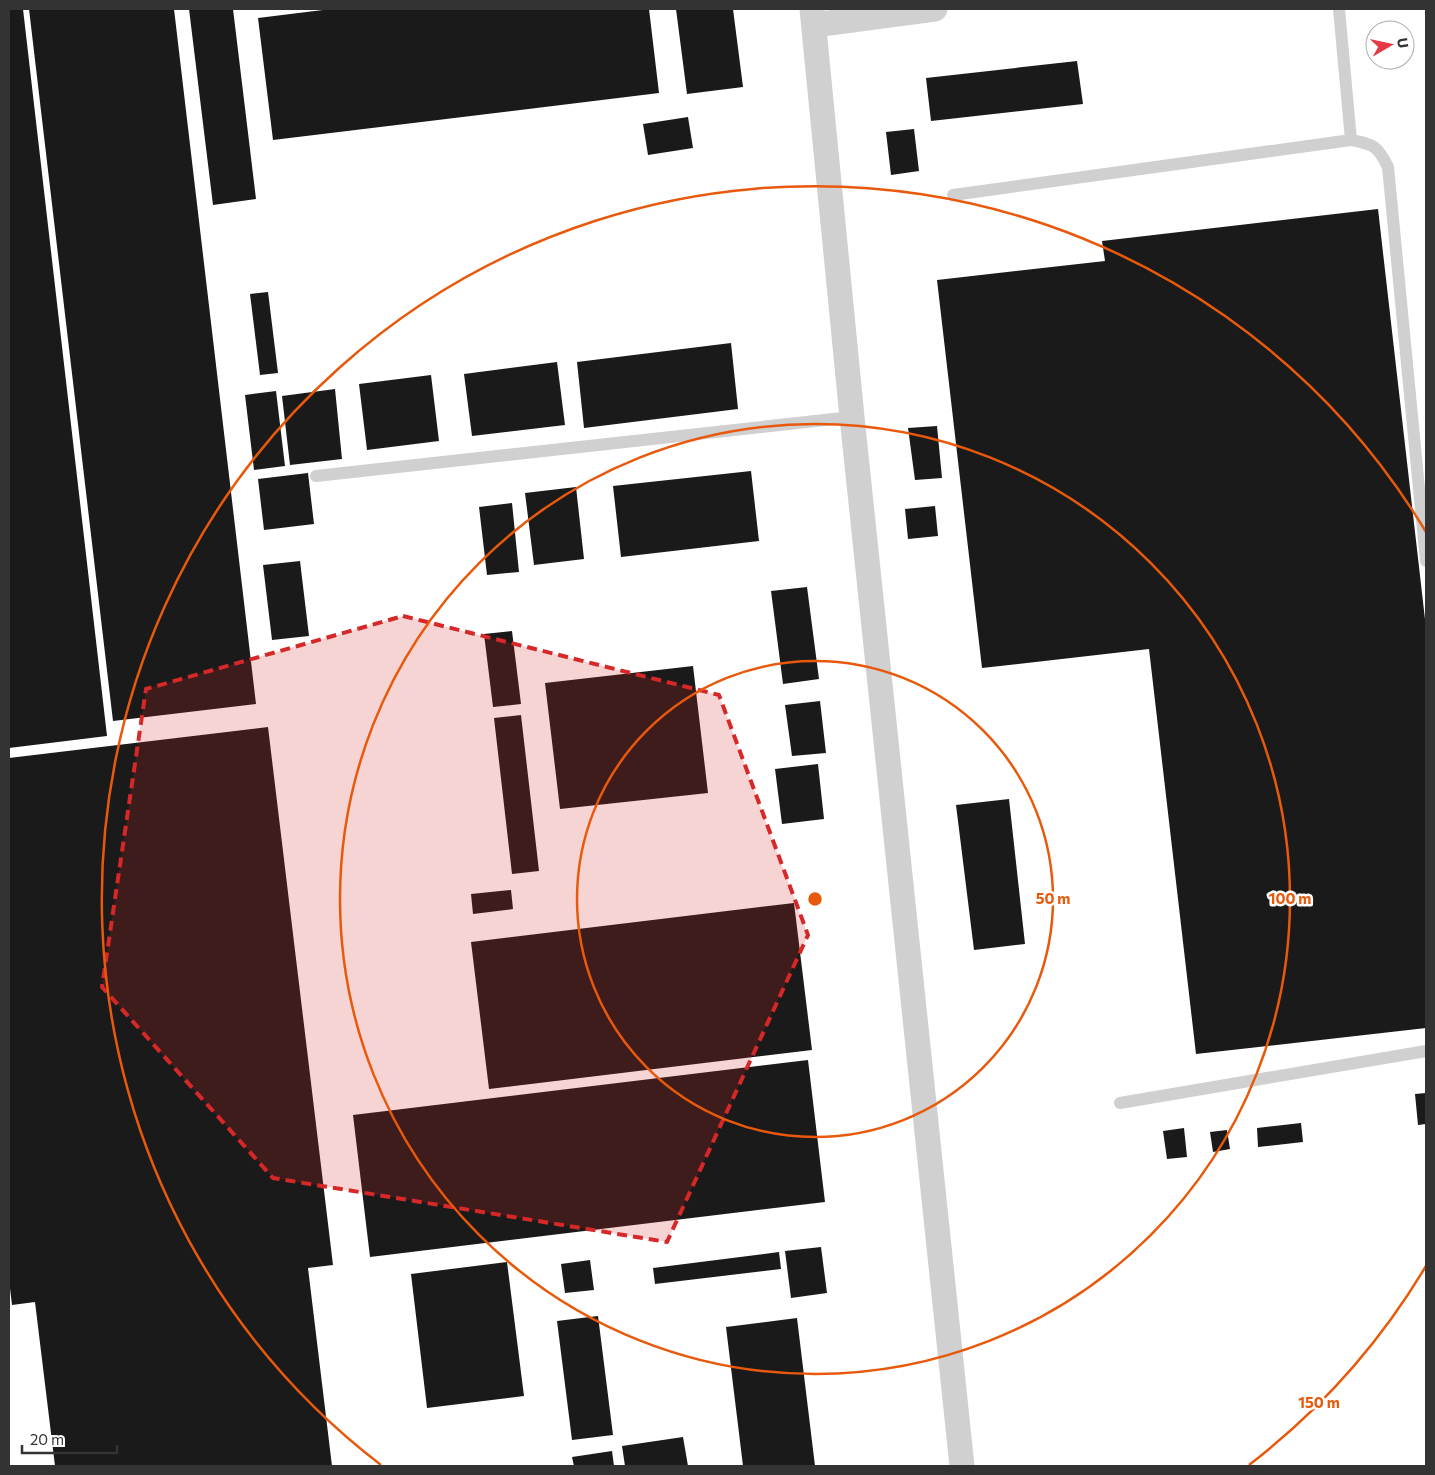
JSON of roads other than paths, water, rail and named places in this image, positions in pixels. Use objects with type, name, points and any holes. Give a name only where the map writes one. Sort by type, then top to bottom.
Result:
[{"type":"street","points":[[935,9],[813,17],[852,417],[962,1466]]},
{"type":"lane","points":[[1339,9],[1351,140]]},
{"type":"lane","points":[[953,195],[1351,140],[1370,145],[1380,152],[1388,167],[1426,561]]},
{"type":"lane","points":[[316,476],[852,417]]},
{"type":"lane","points":[[1120,1103],[1426,1052]]}]
